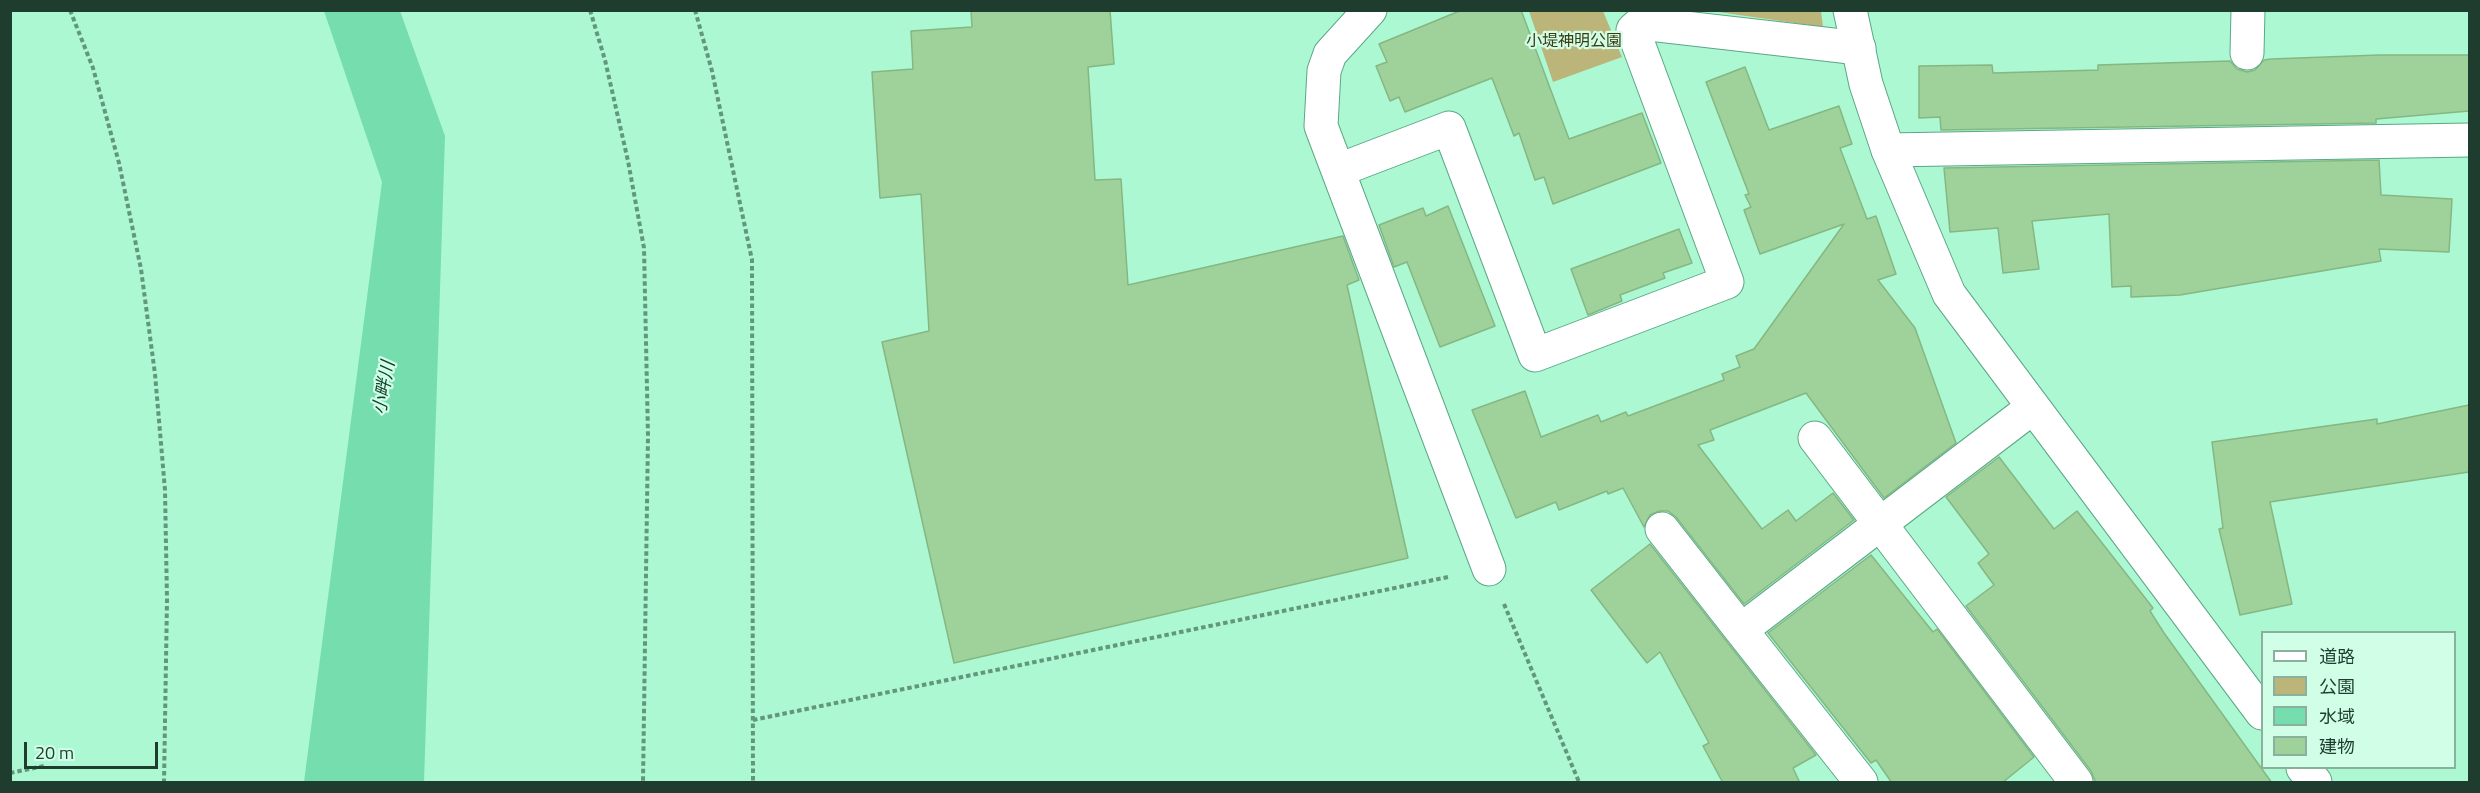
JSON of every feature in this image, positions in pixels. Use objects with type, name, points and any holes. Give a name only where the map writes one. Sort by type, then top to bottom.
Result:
[{"type":"street","points":[[1370,10],[1330,54],[1324,71],[1321,126],[1489,569]]},
{"type":"street","points":[[1850,10],[1866,84],[1888,150],[1949,294],[2261,712]]},
{"type":"street","points":[[2247,53],[2248,10]]},
{"type":"street","points":[[1339,170],[1449,128],[1535,356],[1727,282],[1633,30],[1641,23],[1859,48]]},
{"type":"street","points":[[1888,150],[2469,140]]},
{"type":"street","points":[[1741,630],[2032,408]]},
{"type":"street","points":[[1815,438],[2076,783]]},
{"type":"street","points":[[1662,528],[1861,783]]},
{"type":"street","points":[[2305,769],[2315,783]]},
{"type":"path","points":[[70,10],[93,68],[119,163],[141,269],[155,374],[165,490],[167,600],[165,783]]},
{"type":"path","points":[[590,10],[605,60],[628,160],[644,248],[648,436],[643,783]]},
{"type":"path","points":[[695,10],[712,71],[752,260],[753,783]]},
{"type":"path","points":[[753,720],[1489,569],[1579,783]]},
{"type":"path","points":[[10,773],[44,766]]},
{"type":"green space","name":"小堤神明公園","points":[[1529,11],[1603,11],[1622,57],[1553,82]]},
{"type":"green space","points":[[1711,11],[1821,11],[1823,27]]},
{"type":"water","name":"小畔川","points":[[324,11],[400,11],[445,136],[424,782],[304,782],[382,182]]},
{"type":"building","points":[[971,10],[1110,10],[1114,64],[1088,67],[1095,180],[1121,179],[1128,285],[1343,236],[1359,280],[1347,285],[1408,558],[954,663],[882,342],[929,331],[921,194],[880,198],[872,72],[913,69],[911,31],[972,27]]},
{"type":"building","points":[[1462,10],[1521,10],[1569,139],[1642,113],[1661,163],[1553,204],[1544,177],[1535,180],[1519,133],[1514,136],[1492,78],[1405,112],[1399,97],[1390,101],[1376,66],[1387,62],[1379,44]]},
{"type":"building","points":[[2469,55],[2469,111],[2376,119],[2376,123],[1941,130],[1940,117],[1919,118],[1919,66],[1992,65],[1993,73],[2098,70],[2098,65],[2230,61],[2237,69],[2247,72],[2255,70],[2264,60],[2271,59]]},
{"type":"building","points":[[1745,67],[1769,130],[1839,106],[1852,144],[1840,148],[1867,219],[1876,216],[1896,274],[1878,280],[1915,328],[1956,443],[1884,498],[1806,393],[1710,430],[1714,440],[1698,445],[1762,529],[1788,510],[1796,521],[1833,493],[1854,520],[1744,604],[1676,517],[1668,511],[1659,511],[1650,515],[1644,527],[1623,488],[1608,494],[1607,491],[1559,510],[1556,502],[1516,518],[1472,410],[1525,391],[1541,437],[1598,415],[1601,422],[1626,412],[1628,416],[1724,380],[1722,374],[1740,367],[1736,356],[1754,349],[1844,224],[1760,254],[1744,210],[1751,207],[1745,195],[1749,194],[1706,82]]},
{"type":"building","points":[[2379,160],[2381,195],[2452,199],[2449,252],[2379,249],[2381,261],[2180,295],[2131,297],[2131,286],[2112,287],[2109,214],[2032,221],[2039,269],[2003,273],[1998,228],[1950,232],[1944,168]]},
{"type":"building","points":[[1448,206],[1495,326],[1440,347],[1407,262],[1394,267],[1379,225],[1423,208],[1426,216]]},
{"type":"building","points":[[1679,229],[1692,263],[1663,273],[1665,278],[1620,295],[1622,301],[1588,315],[1571,269]]},
{"type":"building","points":[[2469,405],[2469,472],[2270,502],[2292,604],[2240,615],[2219,529],[2223,528],[2212,442],[2377,419],[2377,424]]},
{"type":"building","points":[[1999,457],[2054,529],[2077,511],[2153,608],[2150,611],[2164,633],[2272,783],[2096,783],[2091,771],[1966,606],[1994,585],[1978,563],[1989,554],[1946,497]]},
{"type":"building","points":[[1650,544],[1816,755],[1793,768],[1800,783],[1723,783],[1703,746],[1709,743],[1660,652],[1647,663],[1591,590]]},
{"type":"building","points":[[1871,555],[1933,632],[1937,629],[2034,757],[2002,783],[1892,783],[1876,760],[1871,763],[1768,633]]}]
